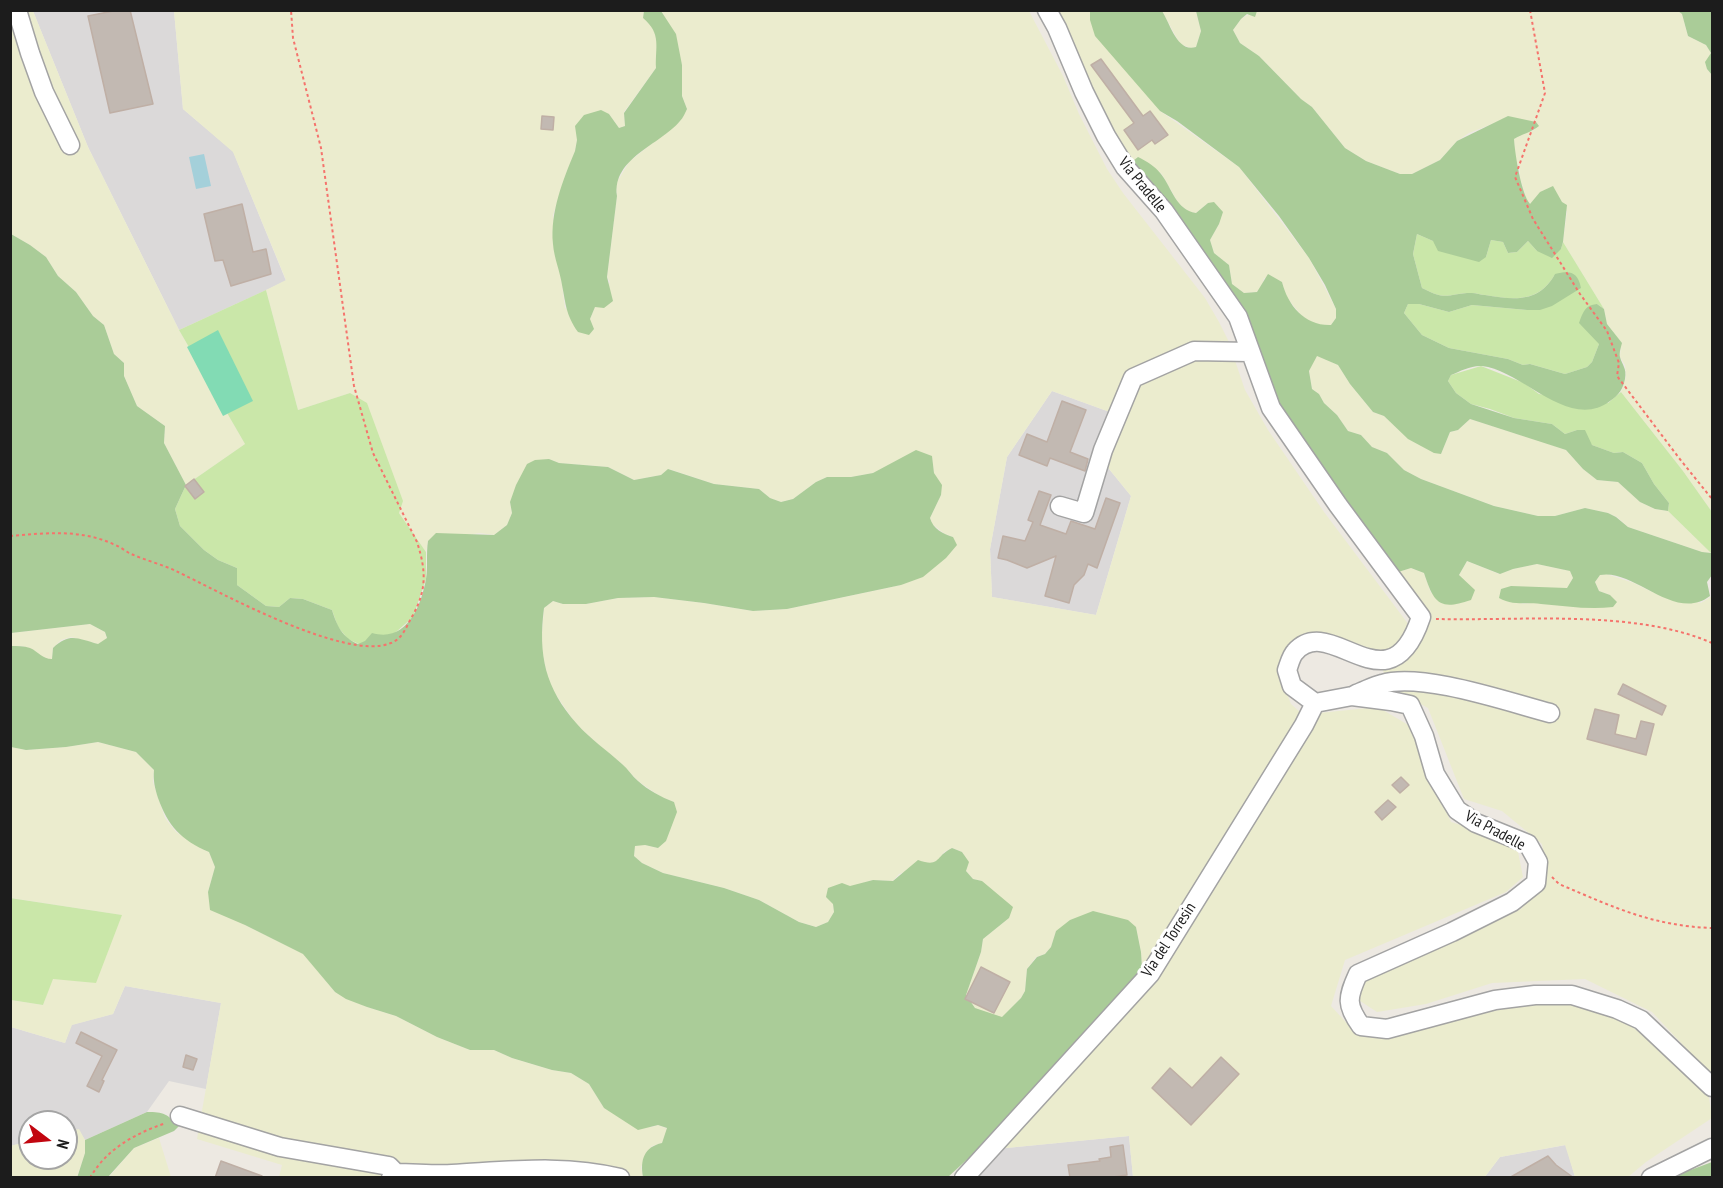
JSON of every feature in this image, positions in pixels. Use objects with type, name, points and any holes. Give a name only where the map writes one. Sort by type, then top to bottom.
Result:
[{"type":"street","points":[[17,10],[44,92],[70,145]]},
{"type":"street","name":"Via Pradelle","points":[[1047,10],[1106,136],[1125,167],[1164,211],[1238,318],[1271,408],[1338,505],[1421,617]]},
{"type":"street","points":[[1060,506],[1084,513],[1103,450],[1133,378],[1194,351],[1250,352]]},
{"type":"street","points":[[1315,703],[1293,686],[1287,670],[1294,653],[1307,644],[1324,641],[1369,659],[1391,659],[1406,650],[1415,637],[1421,617]]},
{"type":"street","points":[[1352,696],[1383,683],[1405,681],[1434,683],[1550,713]]},
{"type":"street","name":"Via Pradelle","points":[[1315,703],[1352,696],[1391,700],[1410,705],[1424,736],[1435,774],[1457,810],[1476,823],[1528,844],[1538,862],[1536,883],[1512,903],[1358,974],[1351,990],[1350,1010],[1361,1026],[1387,1029],[1495,1000],[1535,995],[1572,995],[1617,1009],[1641,1020],[1713,1088]]},
{"type":"street","name":"Via del Torresin","points":[[964,1178],[1150,974],[1304,725],[1315,703]]},
{"type":"street","points":[[183,1117],[280,1147],[389,1166],[394,1175],[564,1169],[588,1171],[620,1178]]},
{"type":"street","points":[[1651,1178],[1713,1148]]},
{"type":"path","points":[[10,536],[55,532],[74,533],[113,544],[127,552],[174,570],[284,623],[362,647],[391,644],[401,638],[420,602],[424,583],[422,556],[373,453],[354,386],[321,148],[293,38],[291,10]]},
{"type":"path","points":[[1530,10],[1545,93],[1515,177],[1533,219],[1580,294],[1607,331],[1619,363],[1617,376],[1713,499]]},
{"type":"path","points":[[1421,617],[1463,620],[1594,620],[1668,628],[1713,643]]},
{"type":"path","points":[[1538,862],[1559,884],[1619,910],[1688,927],[1713,928]]},
{"type":"path","points":[[90,1178],[113,1149],[146,1130],[183,1117]]},
{"type":"shaded area","points":[[33,11],[174,11],[183,109],[233,151],[286,281],[179,330],[88,147]]},
{"type":"shaded area","points":[[1052,391],[1118,415],[1105,464],[1131,496],[1096,615],[992,597],[990,549],[1007,457]]},
{"type":"shaded area","points":[[125,986],[221,1003],[206,1089],[169,1081],[147,1112],[85,1140],[78,1130],[78,1110],[18,1110],[18,1144],[11,1146],[11,1027],[65,1043],[71,1025],[113,1014]]},
{"type":"shaded area","points":[[1129,1136],[1133,1177],[981,1177],[975,1168],[996,1149]]},
{"type":"shaded area","points":[[1566,1145],[1575,1177],[1484,1178],[1500,1157]]},
{"type":"green space","points":[[1257,10],[1678,11],[1682,14],[1688,36],[1706,45],[1711,53],[1707,69],[1712,75],[1712,512],[1621,392],[1626,377],[1625,365],[1620,357],[1621,343],[1607,324],[1604,309],[1563,242],[1567,211],[1531,205],[1527,201],[1520,178],[1520,169],[1515,158],[1514,139],[1535,130],[1508,116],[1469,133],[1457,141],[1440,160],[1412,174],[1400,174],[1366,161],[1345,148],[1312,107],[1301,99],[1259,56],[1240,43],[1233,30],[1241,19]]},
{"type":"green space","points":[[11,11],[33,11],[88,147],[179,330],[245,444],[186,485],[164,443],[165,426],[137,406],[124,376],[124,363],[114,354],[104,325],[93,316],[76,292],[58,276],[46,257],[11,234]]},
{"type":"green space","points":[[174,11],[644,11],[643,18],[650,23],[656,35],[658,51],[656,68],[624,112],[625,126],[619,128],[609,114],[577,140],[553,215],[565,308],[590,319],[610,282],[607,277],[617,196],[616,184],[629,162],[680,121],[687,109],[682,96],[682,65],[661,11],[1029,11],[1107,169],[1205,298],[1219,322],[1228,340],[1245,390],[1268,430],[1324,512],[1409,625],[1403,645],[1380,652],[1338,637],[1324,634],[1310,635],[1282,681],[1291,704],[1301,713],[1184,909],[1142,968],[1136,927],[1056,931],[1051,947],[1045,954],[1036,957],[1027,969],[1025,991],[1021,998],[1002,1018],[975,1008],[966,995],[981,952],[983,939],[1009,918],[982,881],[973,879],[966,871],[968,862],[962,852],[952,848],[944,852],[938,861],[899,874],[893,881],[873,880],[850,887],[833,904],[834,912],[828,922],[816,927],[799,922],[759,900],[724,888],[663,873],[642,863],[634,856],[635,845],[658,848],[674,802],[661,797],[638,781],[576,724],[552,689],[541,646],[544,608],[553,601],[563,604],[586,604],[618,598],[654,597],[753,611],[787,609],[901,585],[953,537],[932,524],[930,518],[941,495],[932,457],[873,473],[851,477],[827,477],[793,499],[781,502],[770,498],[759,489],[714,484],[669,469],[661,475],[634,480],[608,467],[559,463],[549,459],[510,502],[512,513],[507,525],[494,535],[480,533],[428,541],[426,552],[399,513],[350,393],[298,410],[266,290],[286,280],[233,152],[183,109]],"holes":[[[1052,391],[1118,415],[1105,464],[1131,496],[1096,615],[992,597],[990,549],[1007,457]]]},
{"type":"green space","points":[[644,11],[661,11],[676,34],[682,65],[682,96],[687,109],[681,120],[671,130],[629,162],[617,183],[607,277],[613,301],[604,308],[595,307],[590,319],[594,329],[589,335],[578,332],[567,310],[553,244],[555,208],[575,151],[577,140],[575,126],[584,115],[601,110],[609,114],[619,128],[625,126],[624,113],[656,68],[655,35],[643,18]]},
{"type":"green space","points":[[1051,11],[1098,11],[1090,12],[1160,111],[1239,167],[1309,258],[1336,309],[1336,318],[1331,325],[1321,326],[1304,319],[1285,295],[1282,282],[1264,278],[1257,292],[1244,293],[1232,284],[1229,265],[1214,253],[1210,240],[1219,224],[1208,203],[1196,213],[1189,212],[1179,204],[1161,173],[1128,165]]},
{"type":"green space","points":[[1162,11],[1196,11],[1201,31],[1196,47],[1191,48],[1180,44]]},
{"type":"green space","points":[[1162,11],[1175,36],[1189,48],[1196,47],[1201,31],[1196,11],[1257,11],[1255,17],[1247,14],[1233,30],[1240,43],[1259,56],[1301,99],[1312,107],[1345,148],[1366,161],[1400,174],[1412,174],[1440,160],[1457,141],[1508,116],[1536,122],[1539,126],[1514,139],[1519,173],[1530,204],[1540,192],[1553,186],[1562,202],[1567,205],[1561,249],[1552,258],[1537,251],[1528,241],[1517,252],[1508,253],[1503,242],[1491,240],[1486,257],[1479,262],[1438,251],[1433,241],[1417,234],[1413,254],[1422,288],[1443,296],[1472,293],[1516,298],[1534,295],[1549,283],[1555,274],[1569,272],[1578,278],[1581,288],[1552,306],[1540,310],[1472,305],[1449,312],[1419,304],[1408,304],[1404,313],[1422,335],[1449,348],[1508,359],[1523,365],[1530,364],[1565,374],[1587,367],[1592,362],[1599,344],[1579,323],[1583,312],[1590,306],[1597,304],[1604,309],[1607,324],[1622,343],[1620,355],[1625,375],[1623,386],[1618,394],[1594,409],[1578,409],[1562,405],[1497,370],[1482,366],[1470,367],[1451,375],[1448,381],[1456,393],[1471,404],[1514,418],[1552,424],[1565,434],[1585,430],[1592,445],[1614,453],[1623,452],[1642,463],[1654,484],[1669,503],[1668,511],[1655,509],[1640,502],[1618,482],[1597,480],[1583,469],[1566,450],[1470,419],[1458,430],[1450,432],[1441,454],[1434,453],[1408,439],[1384,416],[1373,412],[1338,365],[1317,356],[1309,371],[1312,389],[1337,415],[1348,431],[1361,435],[1372,447],[1387,453],[1404,470],[1421,479],[1494,506],[1538,516],[1555,516],[1585,508],[1608,513],[1628,527],[1711,553],[1712,575],[1707,582],[1710,596],[1697,603],[1683,603],[1669,599],[1627,579],[1613,575],[1600,575],[1595,582],[1599,591],[1610,595],[1617,602],[1613,607],[1586,608],[1514,603],[1499,598],[1501,589],[1511,586],[1567,588],[1573,578],[1570,571],[1537,564],[1500,574],[1467,561],[1459,575],[1475,590],[1471,600],[1452,605],[1439,602],[1435,598],[1424,573],[1411,568],[1395,573],[1279,412],[1241,325],[1128,165],[1138,157],[1153,166],[1161,174],[1179,203],[1189,211],[1196,213],[1208,203],[1214,202],[1223,212],[1210,240],[1214,253],[1229,265],[1232,284],[1244,293],[1257,292],[1268,274],[1282,282],[1289,299],[1299,313],[1313,322],[1331,325],[1336,318],[1336,309],[1325,285],[1279,216],[1239,167],[1160,111],[1095,36],[1090,12]]},
{"type":"green space","points":[[1678,11],[1712,11],[1712,75],[1705,62],[1711,53],[1706,45],[1688,36],[1682,14]]},
{"type":"green space","points":[[11,234],[46,257],[58,276],[76,292],[93,316],[104,325],[114,354],[124,363],[124,376],[137,406],[165,426],[164,443],[186,485],[175,509],[180,526],[204,550],[218,560],[237,568],[237,585],[266,606],[279,607],[290,598],[303,599],[332,610],[341,630],[358,644],[365,641],[372,633],[384,635],[394,633],[410,620],[424,590],[428,541],[436,533],[494,535],[507,525],[512,513],[510,502],[516,485],[527,464],[535,460],[549,459],[559,463],[608,467],[634,480],[661,475],[668,469],[714,484],[759,489],[770,498],[781,502],[793,499],[827,477],[851,477],[873,473],[916,450],[932,456],[934,473],[942,485],[941,495],[930,518],[931,522],[942,533],[953,537],[957,545],[946,558],[923,577],[901,585],[787,609],[753,611],[654,597],[618,598],[586,604],[563,604],[553,601],[544,608],[542,625],[543,656],[551,684],[566,711],[587,735],[642,784],[674,802],[677,812],[666,841],[658,848],[645,845],[635,846],[634,856],[642,863],[663,873],[724,888],[759,900],[799,922],[816,927],[828,922],[834,912],[833,904],[826,897],[828,888],[842,883],[850,886],[873,880],[893,881],[918,860],[934,862],[952,848],[962,852],[969,862],[966,871],[973,879],[982,881],[1013,907],[1009,918],[983,939],[981,952],[966,995],[975,1008],[1002,1017],[1021,998],[1025,991],[1027,969],[1037,957],[1045,954],[1051,947],[1056,931],[1070,920],[1093,911],[1128,920],[1136,927],[1142,968],[983,1145],[948,1177],[643,1177],[642,1165],[645,1155],[651,1148],[662,1143],[667,1128],[658,1125],[638,1130],[604,1108],[589,1084],[571,1073],[552,1070],[494,1050],[470,1050],[437,1037],[396,1016],[346,999],[335,992],[303,954],[210,910],[208,892],[215,867],[209,852],[183,837],[171,824],[158,798],[154,784],[154,770],[136,752],[98,742],[26,750],[11,747],[11,646],[30,648],[43,657],[52,659],[53,648],[69,638],[98,644],[107,638],[105,632],[90,624],[11,633]]},
{"type":"green space","points":[[1417,234],[1486,257],[1491,240],[1503,242],[1508,253],[1517,252],[1528,241],[1537,251],[1561,249],[1563,242],[1604,309],[1597,304],[1599,344],[1592,362],[1587,367],[1565,374],[1530,364],[1523,365],[1508,359],[1449,348],[1422,335],[1404,313],[1408,304],[1419,304],[1449,312],[1472,305],[1540,310],[1555,274],[1541,290],[1525,297],[1506,298],[1472,293],[1438,295],[1422,288],[1413,254]]},
{"type":"green space","points":[[266,290],[298,410],[350,393],[367,403],[403,501],[399,513],[426,552],[426,579],[413,617],[395,633],[359,644],[348,639],[338,627],[332,610],[303,599],[290,598],[279,607],[266,606],[237,585],[237,568],[218,560],[204,550],[180,526],[175,509],[186,485],[245,444],[179,330]]},
{"type":"green space","points":[[218,330],[253,401],[223,416],[187,347]]},
{"type":"green space","points":[[1316,355],[1338,365],[1373,412],[1384,416],[1409,439],[1441,454],[1450,432],[1458,430],[1470,419],[1566,450],[1583,469],[1597,480],[1618,482],[1640,502],[1655,509],[1668,511],[1711,553],[1628,527],[1617,517],[1608,513],[1585,508],[1555,516],[1538,516],[1494,506],[1421,479],[1404,470],[1387,453],[1372,447],[1361,435],[1348,431],[1319,394],[1312,389],[1309,371]]},
{"type":"green space","points":[[1481,366],[1524,383],[1539,394],[1608,403],[1621,392],[1712,512],[1712,554],[1668,511],[1669,503],[1654,484],[1642,463],[1623,452],[1614,453],[1592,445],[1577,430],[1565,434],[1552,424],[1514,418],[1471,404],[1456,393],[1448,381],[1451,375]]},
{"type":"green space","points":[[1467,561],[1499,574],[1537,564],[1570,571],[1573,578],[1567,588],[1554,589],[1521,604],[1610,595],[1599,591],[1595,582],[1600,575],[1606,574],[1634,583],[1652,592],[1701,603],[1712,596],[1712,1076],[1652,1012],[1585,979],[1492,983],[1426,1004],[1377,1012],[1357,999],[1367,976],[1521,909],[1547,875],[1542,844],[1502,811],[1464,799],[1428,708],[1390,687],[1381,666],[1410,653],[1422,639],[1425,628],[1395,573],[1411,568],[1424,573],[1431,593],[1459,575]]},
{"type":"green space","points":[[90,624],[105,632],[107,639],[98,644],[71,637],[61,640],[53,648],[52,659],[45,659],[31,649],[22,646],[11,646],[11,633]]},
{"type":"green space","points":[[1378,707],[1410,726],[1451,822],[1516,842],[1523,877],[1506,892],[1345,960],[1331,1006],[1355,1032],[1384,1035],[1562,996],[1618,1016],[1707,1084],[1712,1118],[1646,1162],[1628,1177],[1575,1177],[1565,1145],[1500,1157],[1484,1178],[1133,1177],[1129,1136],[996,1149],[1152,974],[1319,713]]},
{"type":"green space","points":[[98,742],[136,752],[154,770],[153,782],[165,818],[176,832],[209,852],[215,867],[208,892],[245,925],[304,954],[335,992],[367,1007],[396,1016],[437,1037],[470,1050],[494,1050],[552,1070],[571,1073],[589,1084],[604,1108],[652,1127],[658,1125],[668,1129],[662,1143],[652,1146],[641,1167],[643,1177],[279,1177],[282,1165],[197,1139],[221,1003],[125,986],[113,1014],[72,1025],[65,1043],[11,1027],[11,1000],[43,1005],[52,979],[121,915],[11,898],[11,747],[26,750]]},
{"type":"green space","points":[[10,898],[122,915],[96,983],[53,979],[43,1005],[11,1000]]},
{"type":"green space","points":[[147,1112],[165,1115],[179,1126],[174,1131],[134,1148],[108,1177],[77,1178],[85,1153],[85,1140]]},
{"type":"green space","points":[[78,1129],[85,1140],[85,1153],[77,1177],[11,1177],[10,1146],[18,1144],[18,1170],[78,1170]]},
{"type":"green space","points":[[159,1138],[171,1177],[108,1178],[134,1148]]},
{"type":"green space","points":[[1712,1162],[1712,1177],[1672,1177]]},
{"type":"water","points":[[204,154],[211,186],[196,189],[189,157]]},
{"type":"building","points":[[130,10],[153,104],[110,113],[88,16]]},
{"type":"building","points":[[1101,59],[1143,116],[1150,111],[1168,135],[1155,144],[1152,140],[1138,150],[1124,130],[1134,123],[1091,65]]},
{"type":"building","points":[[542,116],[554,117],[553,130],[541,129]]},
{"type":"building","points":[[242,204],[253,252],[266,249],[271,274],[231,286],[223,260],[215,261],[204,214]]},
{"type":"building","points":[[1062,401],[1086,410],[1070,452],[1088,459],[1085,471],[1050,458],[1047,466],[1019,455],[1027,434],[1047,442]]},
{"type":"building","points":[[194,479],[204,492],[195,499],[185,486]]},
{"type":"building","points":[[1039,491],[1051,495],[1040,525],[1066,534],[1071,521],[1095,529],[1106,498],[1120,503],[1097,568],[1088,564],[1084,575],[1074,585],[1069,603],[1045,596],[1056,556],[1027,568],[998,558],[1003,536],[1025,541],[1033,522],[1028,520]]},
{"type":"building","points":[[1623,684],[1666,706],[1662,715],[1618,694]]},
{"type":"building","points":[[1595,709],[1619,715],[1615,734],[1636,739],[1641,721],[1654,724],[1646,755],[1587,739]]},
{"type":"building","points":[[1401,777],[1409,785],[1400,793],[1392,785]]},
{"type":"building","points":[[1388,800],[1396,807],[1382,820],[1375,812]]},
{"type":"building","points":[[981,967],[1010,982],[994,1013],[965,999]]},
{"type":"building","points":[[81,1032],[117,1050],[102,1080],[104,1081],[99,1092],[87,1086],[102,1056],[76,1043]]},
{"type":"building","points":[[186,1055],[197,1059],[193,1070],[183,1067]]},
{"type":"building","points":[[1221,1057],[1239,1074],[1191,1125],[1152,1088],[1170,1068],[1192,1088]]},
{"type":"building","points":[[1123,1145],[1127,1175],[1106,1178],[1070,1178],[1068,1165],[1100,1161],[1099,1159],[1111,1157],[1110,1147]]},
{"type":"building","points":[[1548,1156],[1574,1178],[1509,1178]]},
{"type":"building","points":[[221,1161],[262,1176],[262,1178],[215,1178]]}]
